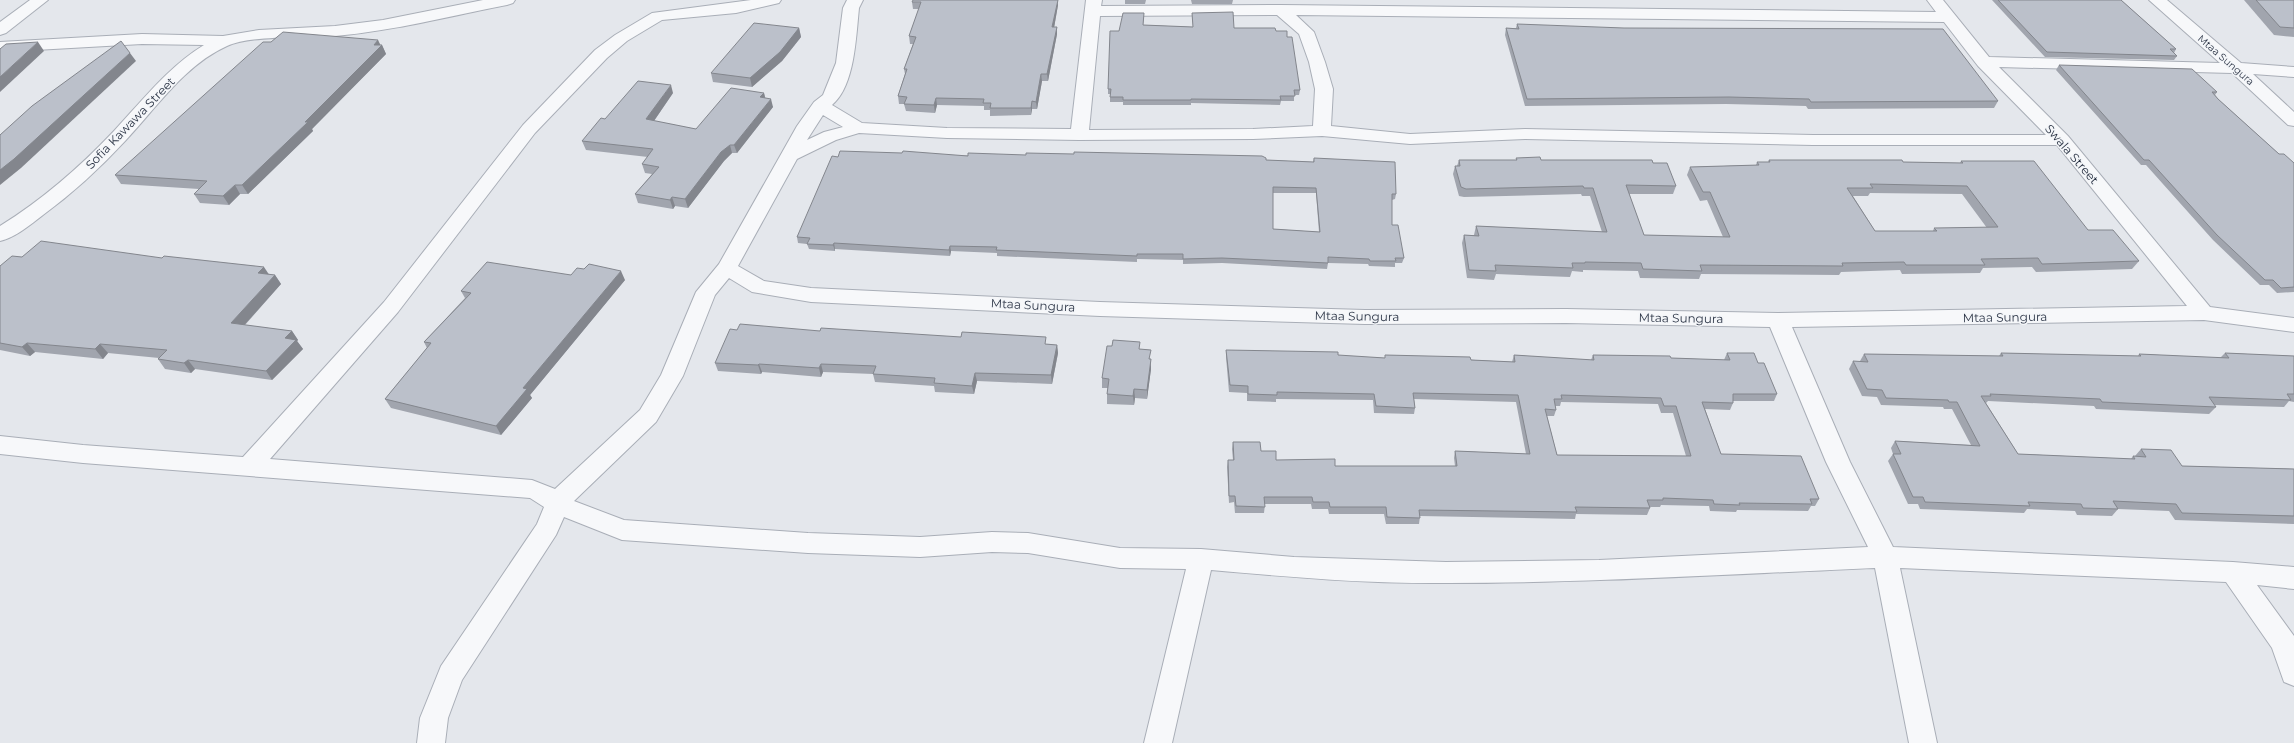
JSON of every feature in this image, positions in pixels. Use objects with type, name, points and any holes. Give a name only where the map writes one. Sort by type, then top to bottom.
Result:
[{"type":"street","points":[[0,30],[40,0]]},
{"type":"street","name":"Sofia Kawawa Street","points":[[0,235],[37,212],[106,150],[202,46],[259,35],[335,31],[383,25],[507,0]]},
{"type":"street","points":[[249,467],[391,307],[529,129],[601,54],[621,38],[658,16],[736,8],[773,0]]},
{"type":"street","points":[[431,743],[434,718],[452,674],[547,528],[557,504],[573,485],[648,416],[672,376],[706,292],[727,268],[806,126],[820,106],[831,97],[844,63],[850,8],[856,0]]},
{"type":"street","name":"Swala Street","points":[[1935,0],[1950,17],[1984,62],[2062,140],[2204,313]]},
{"type":"street","name":"Mtaa Sungura","points":[[2157,0],[2236,68],[2294,121]]},
{"type":"street","points":[[1079,135],[1094,6],[1281,10],[1950,17]]},
{"type":"street","points":[[1281,10],[1306,32],[1317,62],[1324,89],[1322,131]]},
{"type":"street","points":[[0,47],[142,39],[202,46]]},
{"type":"street","points":[[1984,62],[2236,68],[2294,72]]},
{"type":"street","points":[[820,106],[858,128]]},
{"type":"street","points":[[789,156],[830,136],[858,128],[1079,135],[1253,134],[1322,131],[1410,139],[1525,134],[1814,140],[2062,140]]},
{"type":"street","name":"Mtaa Sungura","points":[[727,268],[759,287],[811,295],[1100,309],[1358,317],[1566,316],[1778,320],[2204,313],[2294,325]]},
{"type":"street","points":[[1778,320],[1838,462],[1885,557],[1923,743]]},
{"type":"street","points":[[0,445],[83,454],[532,489],[544,494],[557,504],[622,530],[808,543],[912,546],[992,542],[1028,543],[1120,558],[1201,560],[1294,567],[1446,573],[1599,570],[1885,557],[2233,572],[2294,578]]},
{"type":"street","points":[[1158,743],[1201,560]]},
{"type":"street","points":[[2233,572],[2284,643],[2294,674]]},
{"type":"building","points":[[913,0],[1058,0],[1052,27],[1057,27],[1047,74],[1041,74],[1036,102],[1032,101],[1031,108],[990,108],[991,103],[983,103],[984,99],[936,98],[934,105],[904,104],[907,97],[898,96],[907,69],[904,69],[916,37],[909,36],[921,2],[912,2]]},
{"type":"building","points":[[1998,0],[2121,0],[2176,49],[2170,49],[2177,56],[2047,52]]},
{"type":"building","points":[[2256,0],[2294,0],[2294,28],[2280,27]]},
{"type":"building","points":[[1233,12],[1234,28],[1275,28],[1276,31],[1287,31],[1287,37],[1292,37],[1300,90],[1294,90],[1295,96],[1280,96],[1281,100],[1123,100],[1123,97],[1110,97],[1111,89],[1108,89],[1110,31],[1119,31],[1123,13],[1144,13],[1143,25],[1193,27],[1192,13]]},
{"type":"building","points":[[754,23],[799,28],[780,52],[750,78],[711,73]]},
{"type":"building","points":[[1517,24],[1624,28],[1943,29],[1998,101],[1811,102],[1809,99],[1729,97],[1527,99],[1506,28],[1519,29]]},
{"type":"building","points":[[283,32],[378,40],[374,45],[382,45],[305,122],[308,122],[242,185],[235,185],[223,196],[194,194],[207,181],[115,175],[263,42],[271,42]]},
{"type":"building","points":[[121,41],[130,53],[0,170],[0,135],[32,106]]},
{"type":"building","points":[[38,42],[0,77],[0,49],[6,44]]},
{"type":"building","points":[[2059,65],[2192,69],[2217,92],[2212,92],[2218,99],[2279,154],[2284,154],[2294,163],[2294,287],[2281,288],[2273,280],[2265,280],[2217,235],[2149,160],[2144,160]]},
{"type":"building","points":[[638,81],[671,85],[646,119],[696,129],[731,88],[764,93],[760,97],[771,99],[734,145],[730,145],[721,152],[685,199],[672,197],[670,200],[635,194],[659,167],[642,164],[653,149],[582,141],[601,118],[605,119]]},
{"type":"building","points":[[840,151],[902,153],[903,151],[968,156],[968,153],[1026,155],[1026,153],[1074,154],[1074,152],[1262,156],[1266,158],[1266,160],[1314,162],[1314,158],[1395,162],[1396,194],[1392,194],[1392,225],[1398,225],[1404,258],[1395,258],[1396,261],[1370,261],[1369,259],[1328,257],[1328,263],[1222,258],[1183,259],[1183,254],[1137,254],[1137,256],[996,250],[997,247],[950,246],[949,250],[834,243],[833,245],[807,244],[810,238],[797,237],[832,156],[838,157]],"holes":[[[1273,187],[1316,188],[1320,232],[1273,229]]]},
{"type":"building","points":[[1540,157],[1541,160],[1652,160],[1653,163],[1667,163],[1676,186],[1626,185],[1644,235],[1730,237],[1710,192],[1703,192],[1690,167],[1759,165],[1757,162],[1770,162],[1769,160],[1902,160],[1903,162],[1963,163],[1961,161],[2034,161],[2088,230],[2113,230],[2139,261],[2042,264],[2038,258],[1981,259],[1985,265],[1906,265],[1904,262],[1842,263],[1843,266],[1700,265],[1702,271],[1643,269],[1641,263],[1585,262],[1572,263],[1573,268],[1495,265],[1496,271],[1469,270],[1464,235],[1479,236],[1476,226],[1607,232],[1593,188],[1584,188],[1583,186],[1466,189],[1461,187],[1455,166],[1460,166],[1459,160],[1517,160],[1516,158]],"holes":[[[1870,184],[1967,186],[1998,227],[1934,228],[1937,231],[1875,231],[1847,188],[1873,188]]]},
{"type":"building","points":[[41,241],[162,258],[164,256],[264,267],[258,273],[275,275],[231,323],[292,331],[285,338],[296,340],[266,371],[188,360],[184,363],[158,359],[167,350],[100,344],[95,349],[27,343],[22,347],[0,343],[0,266],[12,256],[22,257]]},
{"type":"building","points":[[487,262],[571,275],[577,268],[584,269],[589,264],[621,271],[523,388],[527,389],[496,426],[385,399],[431,343],[424,342],[471,293],[461,291]]},
{"type":"building","points":[[740,324],[820,331],[821,328],[961,337],[962,332],[1046,337],[1045,344],[1057,345],[1051,375],[975,373],[972,386],[934,383],[935,378],[873,374],[876,366],[821,364],[819,368],[715,363],[730,329],[737,330]]},
{"type":"building","points":[[1113,340],[1140,342],[1139,349],[1151,350],[1147,390],[1134,389],[1133,396],[1107,394],[1109,379],[1102,378],[1107,346],[1112,346]]},
{"type":"building","points":[[1226,350],[1338,352],[1338,355],[1385,358],[1385,355],[1470,357],[1471,360],[1515,362],[1514,355],[1594,360],[1593,355],[1670,356],[1671,358],[1730,360],[1727,353],[1754,353],[1758,363],[1764,363],[1777,394],[1733,394],[1733,403],[1702,402],[1721,454],[1801,456],[1819,499],[1810,499],[1812,504],[1739,503],[1740,505],[1714,504],[1713,500],[1663,498],[1663,500],[1647,500],[1650,508],[1575,507],[1577,512],[1419,510],[1420,518],[1387,517],[1386,507],[1330,507],[1329,502],[1313,502],[1312,497],[1264,497],[1265,507],[1236,506],[1235,496],[1229,496],[1228,460],[1234,460],[1233,442],[1260,442],[1261,451],[1276,451],[1276,460],[1335,459],[1335,466],[1457,466],[1455,451],[1530,454],[1518,395],[1413,393],[1415,408],[1376,406],[1374,394],[1277,392],[1277,395],[1248,394],[1248,386],[1230,385]],"holes":[[[1561,395],[1661,398],[1664,406],[1676,406],[1691,456],[1557,455],[1545,409],[1556,410],[1554,399],[1562,399]]]},
{"type":"building","points":[[2001,353],[2141,356],[2139,354],[2229,358],[2225,353],[2294,356],[2294,394],[2287,394],[2291,400],[2209,397],[2216,407],[2102,402],[2100,399],[1990,394],[1991,396],[1981,396],[2018,454],[2135,459],[2133,456],[2146,457],[2141,449],[2171,450],[2182,466],[2294,469],[2294,516],[2182,513],[2176,504],[2113,501],[2118,509],[2083,508],[2081,504],[2028,502],[2030,506],[1925,502],[1923,497],[1913,497],[1893,454],[1901,454],[1895,441],[1980,446],[1957,402],[1949,402],[1948,400],[1886,398],[1882,390],[1867,389],[1853,361],[1868,362],[1864,354],[2003,356]]}]
